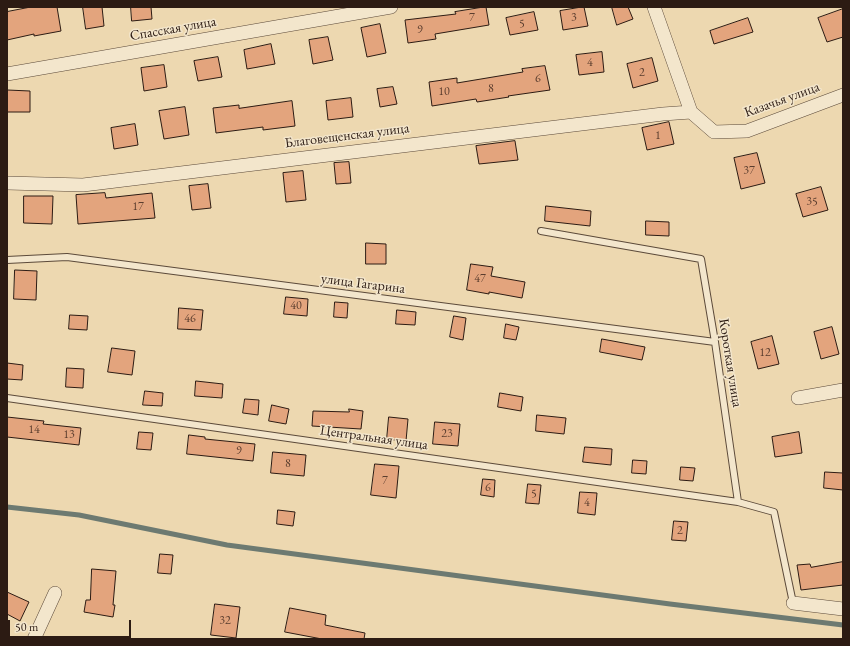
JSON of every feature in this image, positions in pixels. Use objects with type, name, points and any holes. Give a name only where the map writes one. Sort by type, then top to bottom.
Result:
[{"type":"street","name":"Спасская улица","points":[[7,74],[391,7]]},
{"type":"street","points":[[654,7],[690,112]]},
{"type":"street","name":"Казачья улица","points":[[690,112],[714,132],[747,131],[843,95]]},
{"type":"street","name":"Благовещенская улица","points":[[7,183],[83,185],[663,114],[690,112]]},
{"type":"street","points":[[798,398],[843,390]]},
{"type":"street","points":[[34,639],[55,593]]},
{"type":"street","points":[[793,603],[843,609]]},
{"type":"lane","name":"Короткая улица","points":[[541,232],[701,259],[715,342],[738,502]]},
{"type":"lane","name":"улица Гагарина","points":[[7,260],[67,257],[715,342]]},
{"type":"lane","name":"Центральная улица","points":[[7,398],[738,502]]},
{"type":"lane","points":[[738,502],[774,512],[793,603]]},
{"type":"building","points":[[31,7],[57,7],[61,31],[34,36],[34,34],[7,40],[7,12]]},
{"type":"building","points":[[83,7],[102,7],[104,26],[86,29]]},
{"type":"building","points":[[131,7],[151,7],[152,19],[132,21]]},
{"type":"building","points":[[486,7],[489,25],[435,34],[436,39],[408,43],[405,20],[456,14],[455,12]]},
{"type":"building","points":[[584,7],[588,26],[563,30],[560,11]]},
{"type":"building","points":[[612,7],[628,7],[633,19],[617,25]]},
{"type":"building","points":[[843,9],[843,37],[827,42],[818,18]]},
{"type":"building","points":[[534,12],[538,30],[510,35],[506,18]]},
{"type":"building","points":[[748,18],[753,32],[714,44],[710,31]]},
{"type":"building","points":[[380,24],[386,53],[367,57],[361,28]]},
{"type":"building","points":[[328,37],[333,60],[313,64],[309,40]]},
{"type":"building","points":[[271,44],[275,64],[247,69],[244,50]]},
{"type":"building","points":[[602,52],[604,72],[579,75],[576,55]]},
{"type":"building","points":[[218,57],[222,77],[198,81],[194,61]]},
{"type":"building","points":[[652,58],[658,81],[633,88],[627,64]]},
{"type":"building","points":[[164,65],[167,87],[144,91],[141,68]]},
{"type":"building","points":[[545,66],[550,90],[477,102],[476,99],[432,106],[429,82],[457,78],[457,83],[523,72],[522,69]]},
{"type":"building","points":[[393,87],[397,104],[380,107],[377,89]]},
{"type":"building","points":[[7,90],[30,91],[30,112],[7,112]]},
{"type":"building","points":[[351,98],[353,117],[328,120],[326,101]]},
{"type":"building","points":[[292,101],[295,126],[263,130],[263,127],[216,133],[213,108],[239,105],[239,108]]},
{"type":"building","points":[[185,107],[189,135],[164,139],[159,111]]},
{"type":"building","points":[[669,122],[674,144],[647,150],[642,128]]},
{"type":"building","points":[[135,124],[138,145],[114,149],[111,128]]},
{"type":"building","points":[[515,141],[518,160],[479,164],[476,146]]},
{"type":"building","points":[[757,153],[765,183],[741,189],[734,158]]},
{"type":"building","points":[[349,162],[351,183],[336,184],[334,163]]},
{"type":"building","points":[[303,171],[306,200],[286,202],[283,173]]},
{"type":"building","points":[[208,184],[211,208],[192,210],[189,186]]},
{"type":"building","points":[[821,187],[828,210],[803,217],[796,194]]},
{"type":"building","points":[[105,193],[106,198],[152,193],[155,218],[78,224],[76,195]]},
{"type":"building","points":[[24,196],[53,196],[52,224],[24,223]]},
{"type":"building","points":[[546,206],[591,211],[590,226],[545,221]]},
{"type":"building","points":[[646,221],[669,222],[669,236],[646,235]]},
{"type":"building","points":[[366,243],[386,244],[386,264],[366,264]]},
{"type":"building","points":[[471,264],[493,267],[491,276],[525,282],[522,298],[467,290]]},
{"type":"building","points":[[15,270],[37,271],[36,300],[14,299]]},
{"type":"building","points":[[286,297],[308,299],[307,316],[284,314]]},
{"type":"building","points":[[335,302],[348,303],[347,318],[334,317]]},
{"type":"building","points":[[179,308],[203,310],[201,330],[178,329]]},
{"type":"building","points":[[397,310],[416,312],[415,325],[396,324]]},
{"type":"building","points":[[70,315],[88,316],[87,330],[69,329]]},
{"type":"building","points":[[454,316],[466,318],[463,340],[450,337]]},
{"type":"building","points":[[506,324],[519,327],[516,340],[504,338]]},
{"type":"building","points":[[832,327],[839,354],[821,359],[814,332]]},
{"type":"building","points":[[772,336],[779,364],[758,369],[751,342]]},
{"type":"building","points":[[602,339],[645,347],[642,360],[600,352]]},
{"type":"building","points":[[112,348],[135,351],[132,375],[108,372]]},
{"type":"building","points":[[7,363],[23,365],[22,380],[7,379]]},
{"type":"building","points":[[67,368],[84,369],[83,388],[66,387]]},
{"type":"building","points":[[196,381],[223,384],[222,398],[195,396]]},
{"type":"building","points":[[145,391],[163,393],[162,406],[143,405]]},
{"type":"building","points":[[500,393],[523,397],[521,411],[498,407]]},
{"type":"building","points":[[245,399],[259,400],[258,415],[243,413]]},
{"type":"building","points":[[272,405],[289,409],[286,424],[269,421]]},
{"type":"building","points":[[349,409],[363,411],[361,429],[312,426],[313,411],[349,412]]},
{"type":"building","points":[[537,415],[566,418],[564,434],[536,431]]},
{"type":"building","points":[[7,417],[44,421],[43,424],[81,428],[79,445],[7,437]]},
{"type":"building","points":[[389,417],[408,419],[406,441],[387,439]]},
{"type":"building","points":[[435,422],[460,424],[458,446],[433,444]]},
{"type":"building","points":[[139,432],[153,433],[151,450],[137,449]]},
{"type":"building","points":[[799,432],[802,453],[775,457],[772,437]]},
{"type":"building","points":[[189,435],[205,437],[205,439],[255,444],[253,461],[187,454]]},
{"type":"building","points":[[585,447],[612,449],[611,465],[583,462]]},
{"type":"building","points":[[273,452],[306,455],[304,476],[271,473]]},
{"type":"building","points":[[633,460],[647,461],[646,474],[632,473]]},
{"type":"building","points":[[375,464],[399,466],[396,498],[371,495]]},
{"type":"building","points":[[681,467],[695,468],[693,481],[680,480]]},
{"type":"building","points":[[825,472],[843,473],[843,490],[824,488]]},
{"type":"building","points":[[483,479],[495,480],[494,497],[481,495]]},
{"type":"building","points":[[528,484],[541,485],[539,504],[526,503]]},
{"type":"building","points":[[580,492],[597,493],[595,515],[578,513]]},
{"type":"building","points":[[278,510],[295,512],[293,526],[277,524]]},
{"type":"building","points":[[674,521],[688,522],[686,541],[672,540]]},
{"type":"building","points":[[160,554],[173,555],[171,574],[158,573]]},
{"type":"building","points":[[843,562],[843,585],[801,590],[797,565],[810,564],[811,567]]},
{"type":"building","points":[[92,569],[116,571],[113,605],[115,605],[113,617],[84,612],[86,600],[90,600]]},
{"type":"building","points":[[7,592],[29,602],[20,621],[7,614]]},
{"type":"building","points":[[215,604],[240,607],[236,638],[211,635]]},
{"type":"building","points":[[290,608],[326,615],[325,625],[365,633],[364,639],[322,639],[285,632]]},
{"type":"waterway","points":[[7,507],[79,515],[227,545],[670,604],[843,625]]}]
